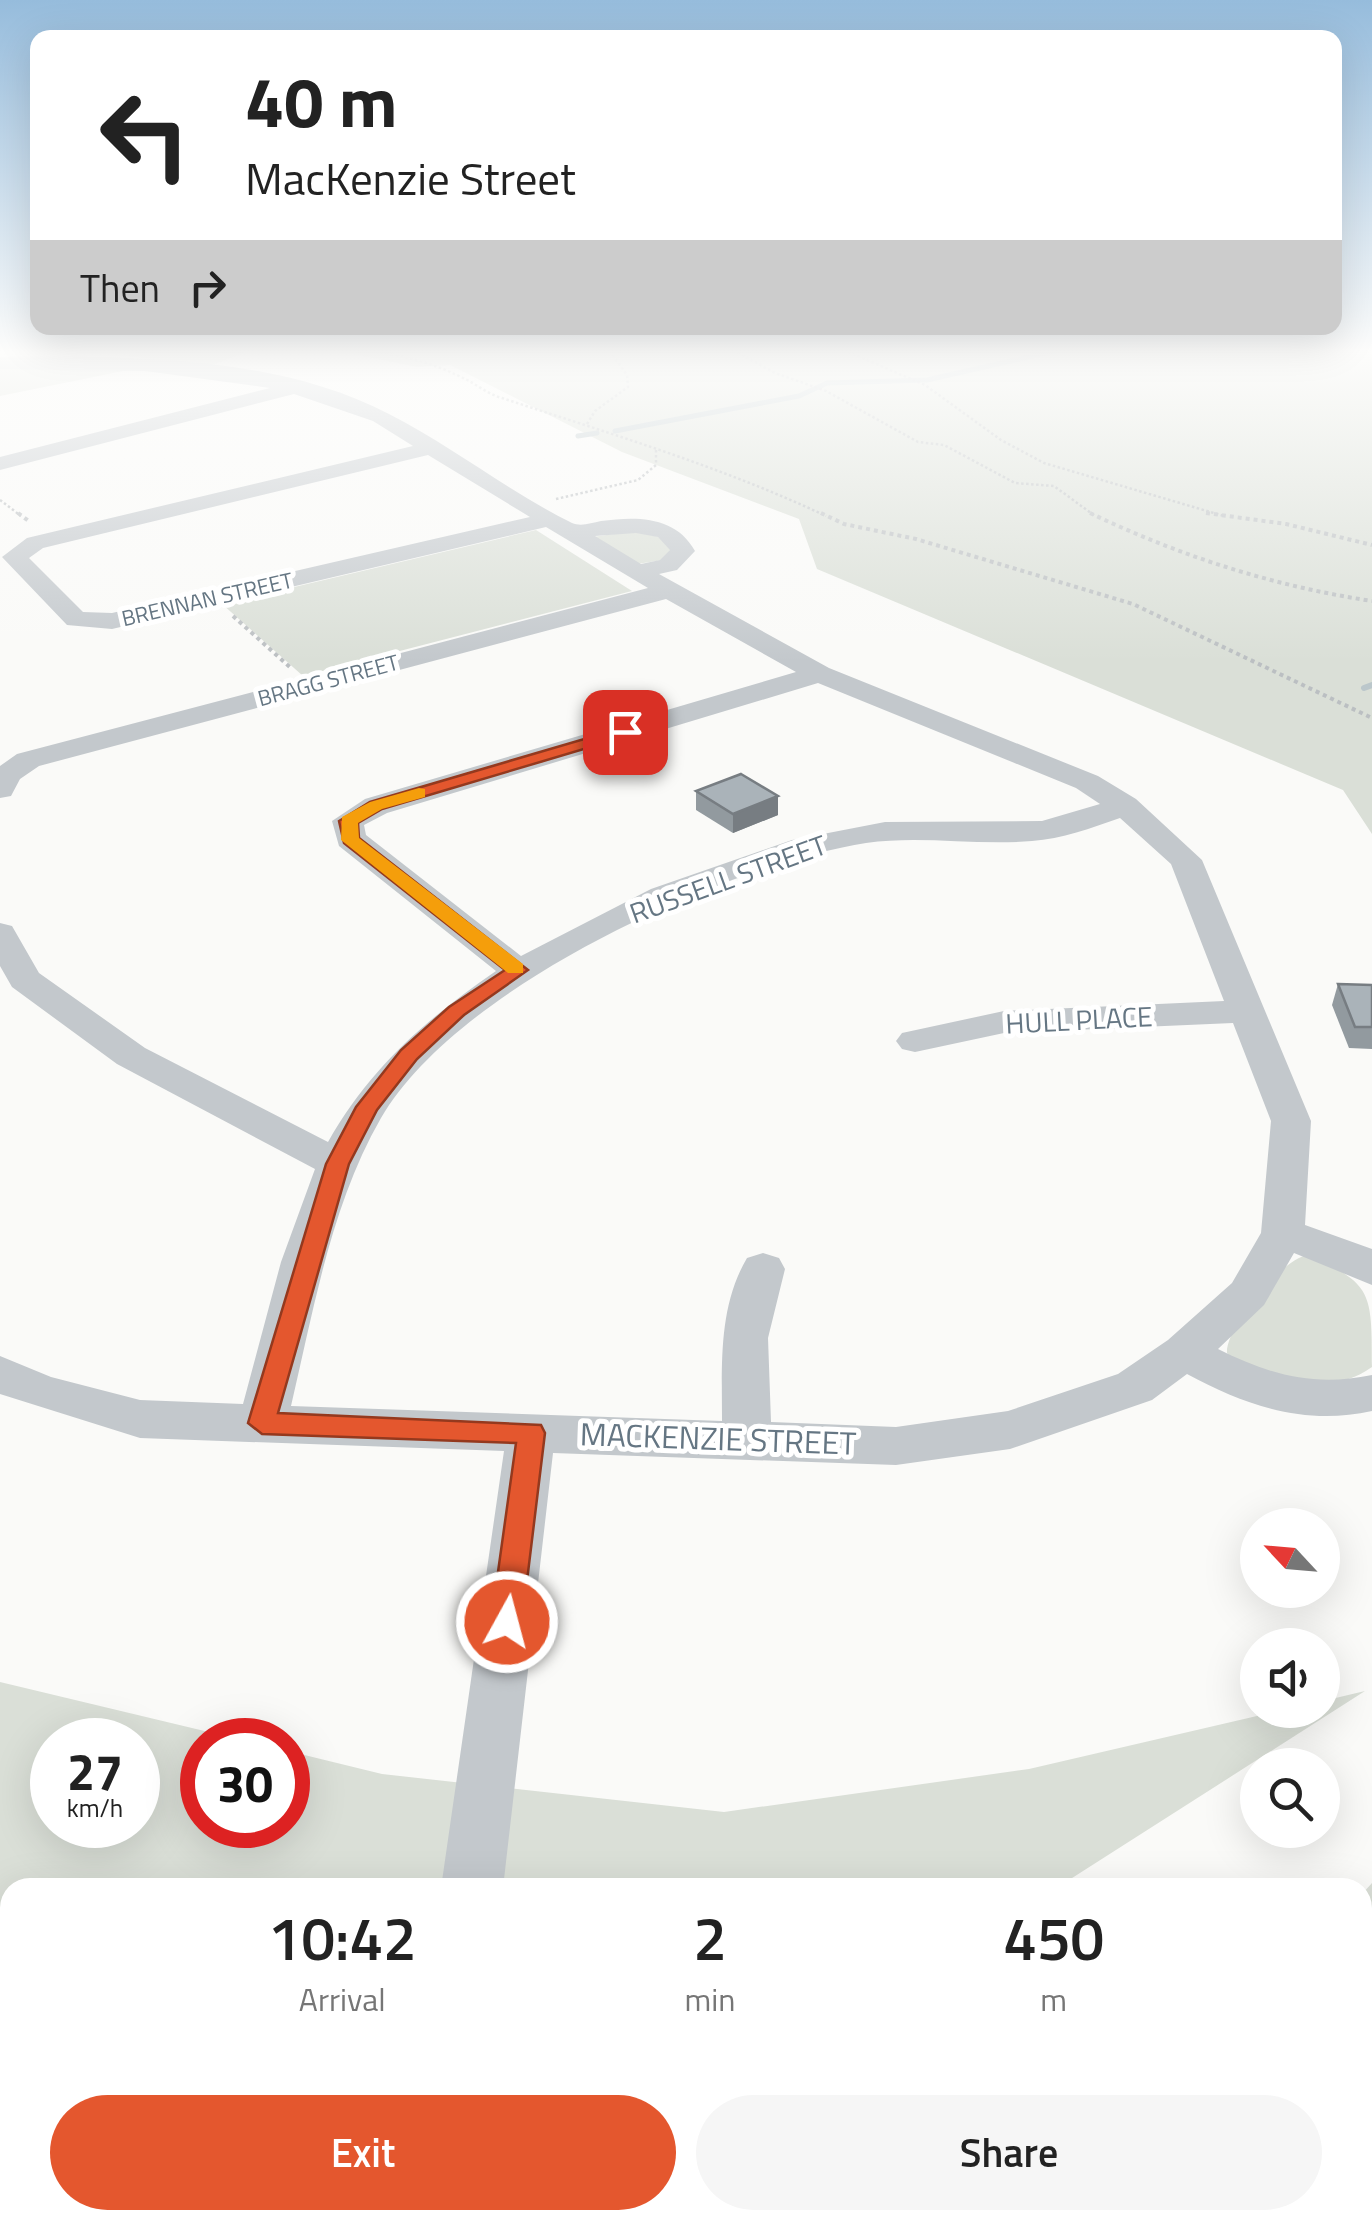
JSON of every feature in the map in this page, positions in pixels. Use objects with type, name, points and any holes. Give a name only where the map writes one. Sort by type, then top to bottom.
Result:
[{"type":"street","points":[[0,464],[39,454]]},
{"type":"street","name":"BRENNAN STREET","points":[[407,454],[53,539],[14,557],[76,619],[112,621],[552,519]]},
{"type":"street","name":"MACKENZIE STREET","points":[[0,1374],[39,1392],[140,1419],[896,1446],[1010,1430],[1135,1387],[1185,1352],[1248,1294],[1283,1233],[1292,1121],[1186,860],[1125,806],[1087,782],[820,674],[637,572],[442,454]]},
{"type":"street","points":[[576,533],[635,527],[667,534],[680,542],[683,551],[675,560],[637,572]]},
{"type":"street","name":"BRAGG STREET","points":[[0,789],[8,774],[28,760],[670,590]]},
{"type":"street","points":[[518,970],[350,840],[348,821],[376,806],[820,674]]},
{"type":"street","name":"RUSSELL STREET","points":[[262,1423],[338,1164],[367,1107],[409,1055],[457,1011],[518,970],[644,906],[830,840],[868,833],[1033,832],[1125,806]]},
{"type":"street","points":[[0,933],[24,979],[132,1056],[338,1164]]},
{"type":"street","name":"HULL PLACE","points":[[916,1042],[1004,1022],[1244,1010]]},
{"type":"street","points":[[1283,1233],[1347,1255],[1372,1269]]},
{"type":"street","points":[[747,1440],[745,1338],[764,1268]]},
{"type":"street","points":[[1185,1352],[1257,1390],[1280,1396],[1349,1400],[1372,1393]]},
{"type":"street","points":[[473,1878],[531,1433]]},
{"type":"path","points":[[529,505],[638,480],[656,465],[656,454]]},
{"type":"path","points":[[667,454],[780,494],[844,524],[916,538],[1134,604],[1372,718]]},
{"type":"path","points":[[961,454],[1015,483],[1054,486],[1078,508],[1171,552],[1318,593],[1372,601]]},
{"type":"path","points":[[1028,454],[1205,513],[1286,524],[1372,546]]},
{"type":"path","points":[[0,500],[53,539]]},
{"type":"path","points":[[213,598],[309,685]]},
{"type":"shaded area","points":[[627,454],[1372,454],[1372,834],[1343,790],[817,569],[799,519]]},
{"type":"shaded area","points":[[536,530],[632,591],[303,676],[222,604]]},
{"type":"shaded area","points":[[644,530],[674,545],[663,560],[637,564],[592,537]]},
{"type":"shaded area","points":[[1308,1255],[1345,1274],[1364,1293],[1371,1322],[1372,1367],[1355,1377],[1338,1382],[1304,1382],[1234,1362],[1227,1353],[1235,1328],[1257,1296],[1284,1268]]},
{"type":"shaded area","points":[[0,1682],[150,1718],[30,1718],[30,1848],[160,1848],[160,1720],[180,1725],[180,1848],[310,1848],[310,1756],[382,1774],[724,1812],[1029,1769],[1240,1720],[1240,1728],[1307,1728],[1276,1748],[1240,1748],[1240,1771],[1072,1878],[0,1878]]},
{"type":"shaded area","points":[[1365,1691],[1340,1707],[1340,1697]]},
{"type":"building","points":[[741,774],[778,796],[733,814],[696,791]]},
{"type":"building","points":[[1338,984],[1372,985],[1372,1027],[1355,1027]]},
{"type":"waterway","points":[[1364,688],[1372,685]]},
{"type":"slow traffic","points":[[419,793],[376,806],[348,821],[350,840],[515,968]]},
{"type":"route","points":[[507,1622],[531,1433],[262,1423],[315,1232],[338,1164],[367,1107],[409,1055],[457,1011],[518,970],[350,840],[348,821],[376,806],[625,732]]}]
